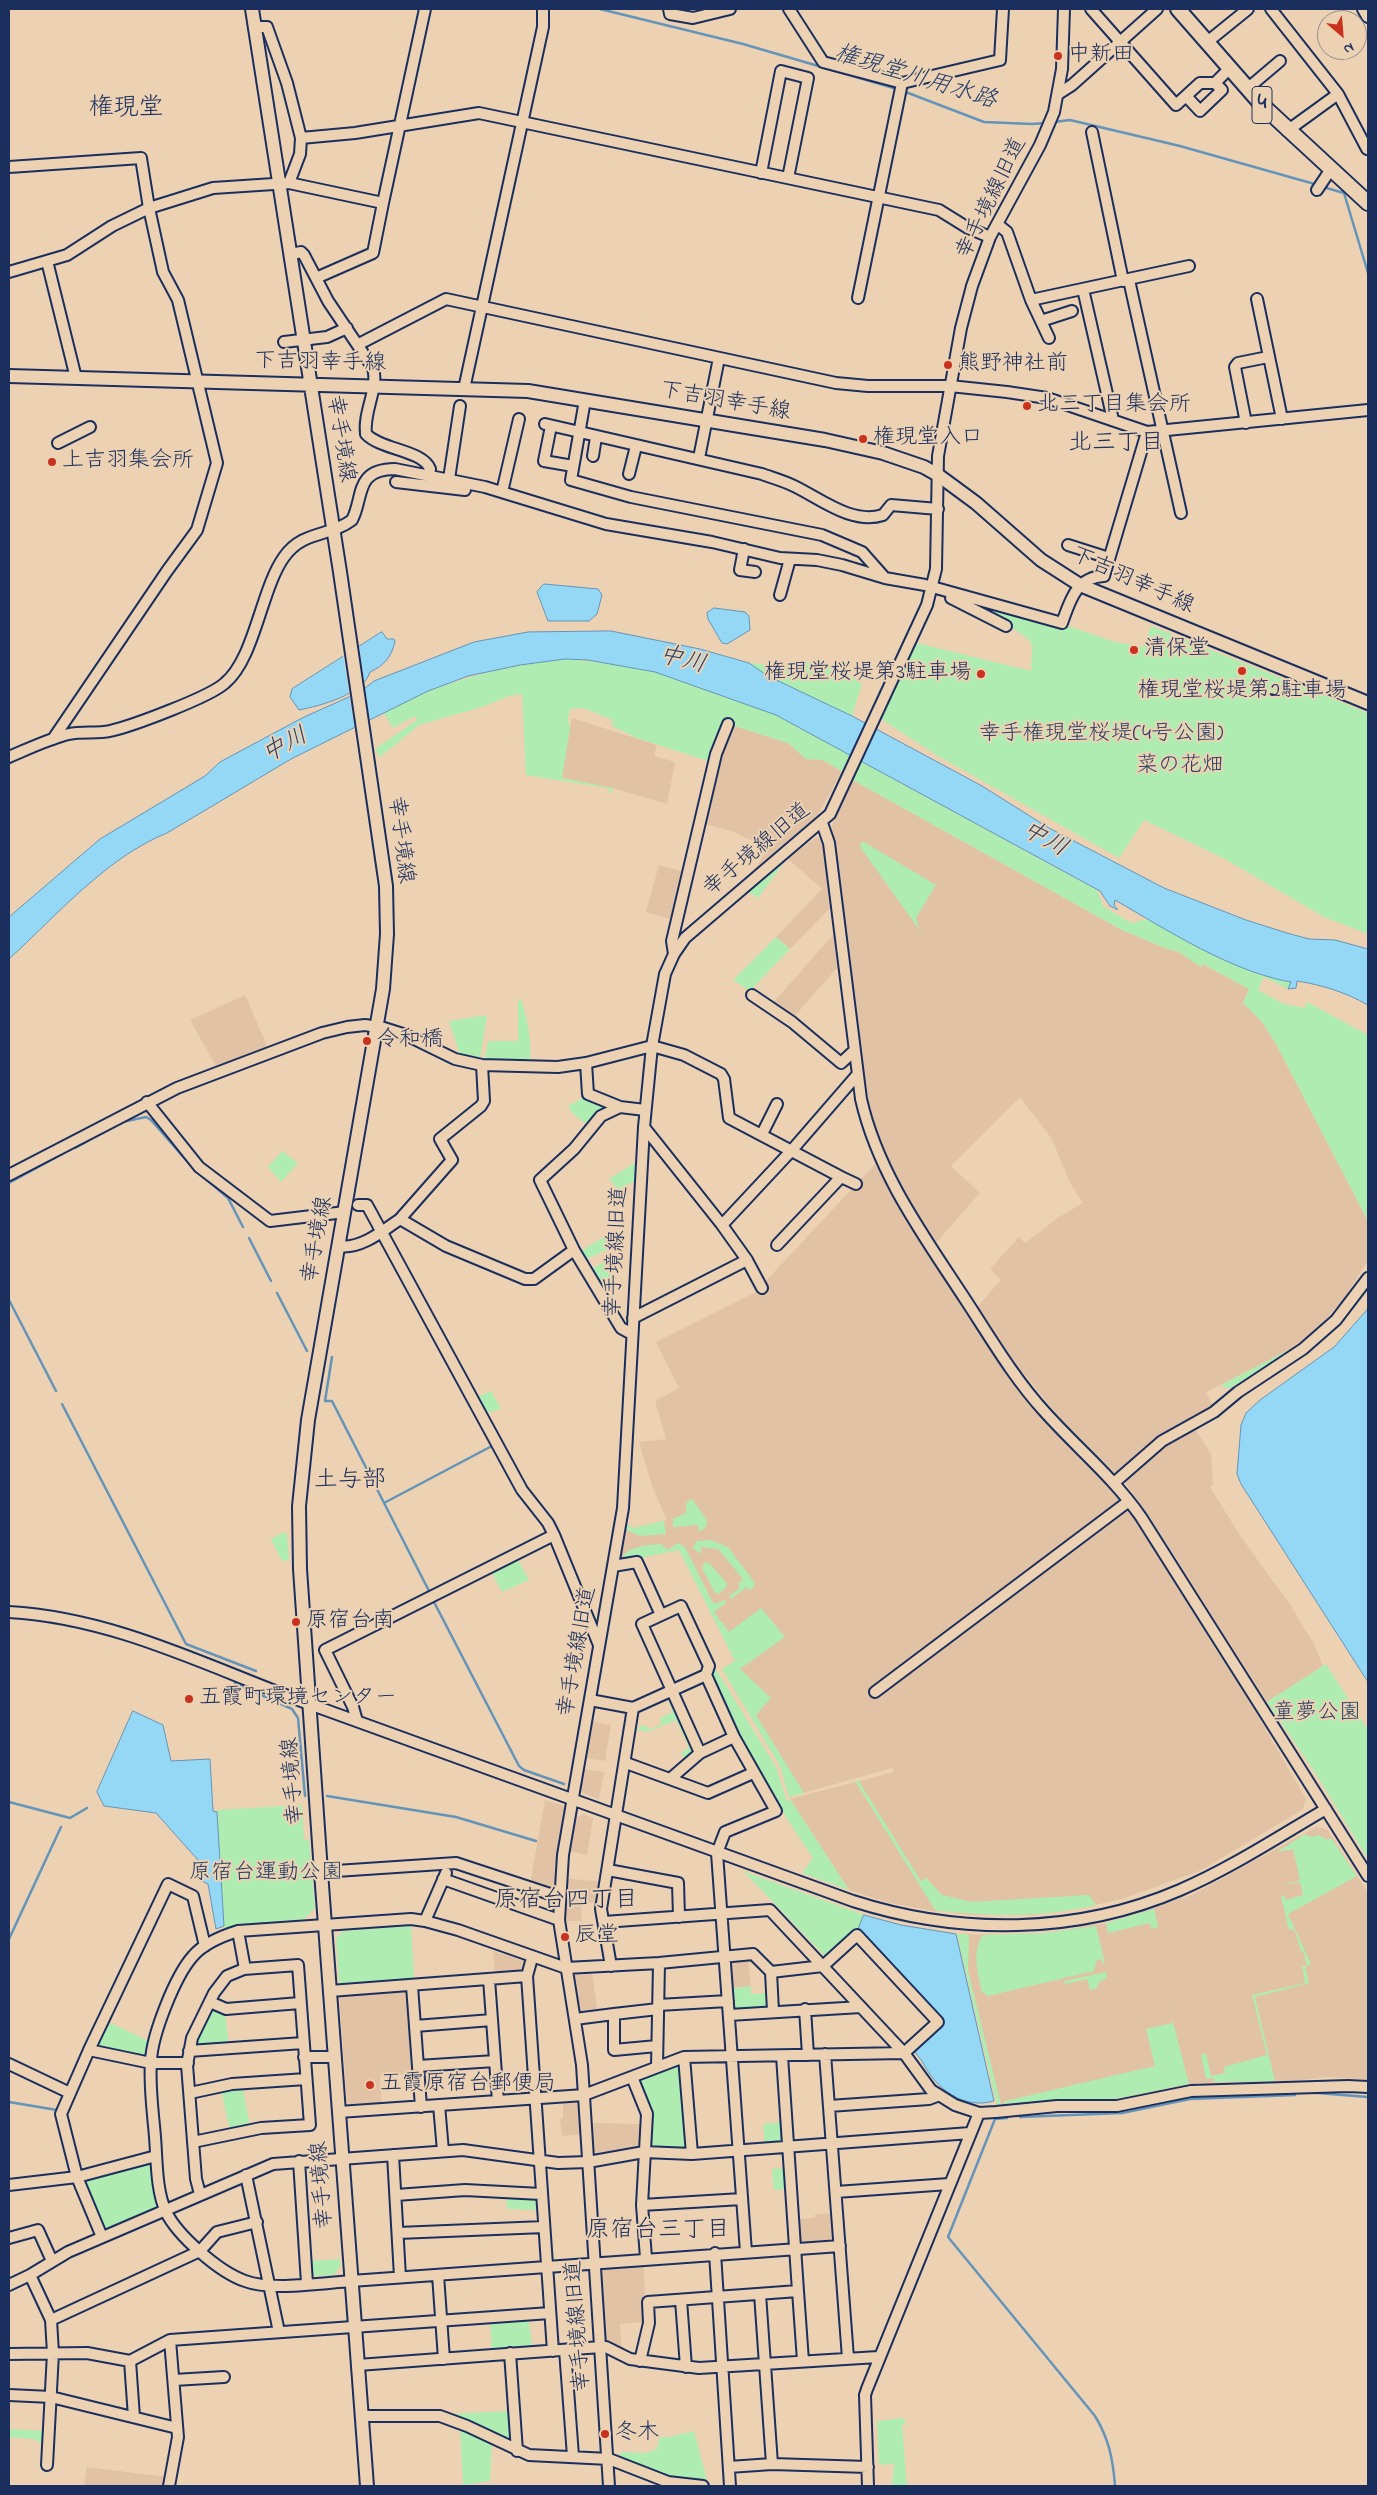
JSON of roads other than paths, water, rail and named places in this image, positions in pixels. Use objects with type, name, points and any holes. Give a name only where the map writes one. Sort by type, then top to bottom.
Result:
[{"type":"highway","name":"4","points":[[1178,9],[1247,89],[1287,130],[1368,203]]},
{"type":"main road","name":"幸手境線","points":[[252,9],[284,184],[290,254],[386,886],[386,960],[377,1026],[308,1420],[299,1506],[300,1554],[321,1872],[367,2486]]},
{"type":"main road","points":[[1364,9],[1368,16]]},
{"type":"main road","name":"下吉羽幸手線","points":[[9,376],[374,385],[528,391],[706,419],[866,449],[909,462],[938,475],[976,502],[1041,560],[1080,586],[1368,703]]},
{"type":"street","points":[[316,278],[373,253],[398,126],[425,9]]},
{"type":"street","points":[[464,389],[543,27],[543,9]]},
{"type":"street","points":[[669,9],[670,14],[693,18],[726,9]]},
{"type":"street","points":[[789,9],[823,62],[902,83],[1000,60],[1003,9]]},
{"type":"street","points":[[1058,94],[1064,9]]},
{"type":"street","points":[[1091,9],[1176,105],[1200,83],[1215,83],[1222,90],[1200,111],[1186,96]]},
{"type":"street","points":[[1058,94],[1156,9]]},
{"type":"street","points":[[1206,43],[1248,9]]},
{"type":"street","points":[[1271,9],[1338,94],[1366,149]]},
{"type":"street","points":[[254,28],[267,27],[287,83],[301,138],[300,154],[284,184]]},
{"type":"street","points":[[1247,89],[1280,62]]},
{"type":"street","points":[[1215,83],[1229,69]]},
{"type":"street","points":[[761,173],[781,71],[808,78],[788,178]]},
{"type":"street","points":[[858,298],[902,83]]},
{"type":"street","name":"幸手境線旧道","points":[[609,2486],[609,2459],[584,2095],[580,2049],[559,1920],[559,1897],[573,1800],[622,1508],[645,1110],[652,1046],[665,974],[674,954],[691,932],[822,823],[830,814],[936,589],[938,456],[961,328],[972,286],[990,236],[1047,130],[1058,94]]},
{"type":"street","points":[[1287,130],[1338,94]]},
{"type":"street","points":[[301,138],[398,126],[479,113],[788,178],[877,199],[939,210],[968,228],[990,236]]},
{"type":"street","points":[[1092,132],[1181,513]]},
{"type":"street","points":[[9,167],[141,158],[149,208],[163,272],[178,300],[216,463],[197,530],[53,739]]},
{"type":"street","points":[[1317,190],[1331,169]]},
{"type":"street","points":[[9,272],[66,255],[112,226],[149,208],[213,188],[284,184],[383,203]]},
{"type":"street","points":[[997,224],[1007,232],[1031,300],[1049,338]]},
{"type":"street","points":[[290,254],[301,252],[304,255],[328,301],[359,344],[373,368],[374,385],[366,415],[366,434],[378,443],[425,462],[430,469],[429,475]]},
{"type":"street","points":[[47,261],[76,378]]},
{"type":"street","points":[[1031,300],[1189,266]]},
{"type":"street","points":[[1083,289],[1113,420]]},
{"type":"street","points":[[359,344],[446,299],[842,384],[950,386],[1047,398],[1147,432],[1368,410]]},
{"type":"street","points":[[1257,299],[1282,419]]},
{"type":"street","points":[[1041,321],[1072,311]]},
{"type":"street","points":[[284,342],[327,337],[347,328]]},
{"type":"street","points":[[1246,423],[1235,367],[1238,363],[1268,357]]},
{"type":"street","points":[[699,458],[719,358]]},
{"type":"street","points":[[585,400],[571,480],[605,490],[822,535],[862,552],[885,578]]},
{"type":"street","points":[[449,479],[460,406]]},
{"type":"street","points":[[502,492],[519,419]]},
{"type":"street","points":[[573,466],[544,461],[548,425],[636,446],[699,458],[762,474],[793,486],[839,511],[869,518],[883,515],[891,504],[938,509]]},
{"type":"street","points":[[58,443],[90,427]]},
{"type":"street","points":[[9,757],[53,739],[77,733],[110,731],[210,693],[226,682],[236,670],[244,653],[283,558],[301,541],[342,527],[352,520],[360,489],[375,473],[395,469],[449,479],[502,492],[606,524],[790,559],[818,560],[1062,623],[1072,598],[1080,586],[1092,577],[1104,576],[1147,432]]},
{"type":"street","points":[[593,456],[596,437]]},
{"type":"street","points":[[629,474],[636,446]]},
{"type":"street","points":[[396,482],[465,490]]},
{"type":"street","points":[[1068,545],[1109,558]]},
{"type":"street","points":[[744,549],[740,570],[755,572]]},
{"type":"street","points":[[780,595],[790,559]]},
{"type":"street","points":[[936,589],[1006,626]]},
{"type":"street","points":[[674,954],[672,941],[716,754],[728,724]]},
{"type":"street","points":[[822,823],[829,843],[857,1075],[865,1118],[880,1158],[927,1242],[1016,1376],[1051,1419],[1115,1482],[1130,1501],[1368,1876]]},
{"type":"street","points":[[752,995],[792,1022],[841,1063],[850,1073],[857,1075]]},
{"type":"street","points":[[9,1175],[177,1088],[322,1033],[347,1027],[377,1026],[406,1035],[455,1059],[482,1066],[540,1068],[586,1063],[652,1046],[684,1055],[721,1074],[724,1079],[729,1118],[856,1184]]},
{"type":"street","points":[[841,1063],[854,1051]]},
{"type":"street","points":[[586,1063],[588,1094],[620,1107],[645,1110]]},
{"type":"street","points":[[338,1246],[350,1247],[382,1232],[400,1219],[452,1160],[440,1139],[481,1106],[484,1101],[482,1066]]},
{"type":"street","points":[[722,1225],[792,1150],[857,1075]]},
{"type":"street","points":[[147,1102],[199,1167],[270,1221],[344,1212]]},
{"type":"street","points":[[762,1134],[777,1104]]},
{"type":"street","points":[[620,1107],[601,1116],[574,1149],[540,1180],[574,1250],[621,1328],[632,1334]]},
{"type":"street","points":[[644,1127],[722,1225],[747,1260],[762,1288]]},
{"type":"street","points":[[777,1245],[841,1177]]},
{"type":"street","points":[[358,1205],[367,1205],[522,1490],[548,1523],[599,1645]]},
{"type":"street","points":[[400,1219],[446,1246],[525,1279],[534,1279],[574,1250]]},
{"type":"street","points":[[633,1318],[747,1260]]},
{"type":"street","points":[[1115,1482],[1158,1444],[1214,1412],[1238,1392],[1303,1349],[1336,1320],[1368,1278]]},
{"type":"street","points":[[876,1692],[1130,1501]]},
{"type":"street","points":[[357,1721],[353,1708],[325,1650],[554,1535]]},
{"type":"street","points":[[613,1566],[637,1562],[661,1615]]},
{"type":"street","points":[[700,1753],[642,1624],[681,1606],[709,1666],[706,1675],[734,1737],[776,1811],[725,1832],[717,1853],[746,2252]]},
{"type":"street","points":[[9,1612],[74,1620],[116,1630],[310,1704],[573,1800],[618,1814],[717,1853],[853,1901],[897,1914],[950,1923],[1028,1925],[1094,1917],[1164,1896],[1225,1867],[1326,1809]]},
{"type":"street","points":[[590,1700],[633,1708],[706,1675]]},
{"type":"street","points":[[611,1966],[602,1909],[633,1708]]},
{"type":"street","points":[[670,1779],[700,1753],[734,1737]]},
{"type":"street","points":[[626,1763],[708,1793],[753,1773]]},
{"type":"street","points":[[321,1872],[450,1863],[503,1877],[559,1897]]},
{"type":"street","points":[[425,1921],[450,1863]]},
{"type":"street","points":[[608,1870],[678,1883],[679,1917]]},
{"type":"street","points":[[444,1878],[559,1920]]},
{"type":"street","points":[[102,2237],[77,2178],[61,2114],[89,2050],[168,1884],[193,1896],[205,1946]]},
{"type":"street","points":[[604,1922],[770,1910],[904,2053],[937,2096],[955,2106],[980,2113],[1057,2106],[1118,2106],[1191,2090],[1368,2087]]},
{"type":"street","points":[[773,2011],[771,1972],[753,1954],[725,1958],[566,1968],[532,1958],[458,1930],[425,1921],[391,1920],[238,1931],[205,1946],[192,1957],[181,1975],[157,2030],[150,2063],[156,2156],[165,2210],[176,2228],[200,2251],[237,2278],[251,2283],[270,2285],[438,2275],[715,2253],[840,2246]]},
{"type":"street","points":[[238,1931],[245,1969]]},
{"type":"street","points":[[339,2112],[584,2095],[684,2057],[904,2053],[938,2022],[857,1935],[823,1966],[771,1972]]},
{"type":"street","points":[[532,1958],[527,1976],[553,2350]]},
{"type":"street","points":[[657,2067],[658,1963]]},
{"type":"street","points":[[193,2142],[261,2128],[310,2125],[298,1965],[245,1969],[227,1976],[219,1984],[192,2038],[188,2063],[193,2142],[196,2180],[200,2194]]},
{"type":"street","points":[[330,1991],[527,1976]]},
{"type":"street","points":[[489,1979],[498,2101]]},
{"type":"street","points":[[412,1986],[421,2107]]},
{"type":"street","points":[[575,2019],[658,2007],[728,2001]]},
{"type":"street","points":[[210,2002],[226,2009],[300,2003]]},
{"type":"street","points":[[729,2015],[860,2007]]},
{"type":"street","points":[[805,2009],[808,2055]]},
{"type":"street","points":[[614,2014],[614,2050],[657,2046]]},
{"type":"street","points":[[415,2026],[492,2020]]},
{"type":"street","points":[[189,2051],[303,2043]]},
{"type":"street","points":[[89,2050],[150,2063],[188,2063]]},
{"type":"street","points":[[825,2054],[848,2358]]},
{"type":"street","points":[[782,2056],[803,2361]]},
{"type":"street","points":[[305,2059],[327,2060],[335,2057]]},
{"type":"street","points":[[684,2057],[692,2154]]},
{"type":"street","points":[[418,2066],[495,2061]]},
{"type":"street","points":[[9,2064],[70,2093]]},
{"type":"street","points":[[632,2077],[647,2114],[642,2205],[646,2258]]},
{"type":"street","points":[[190,2094],[232,2084],[306,2080]]},
{"type":"street","points":[[829,2106],[929,2099],[937,2096]]},
{"type":"street","points":[[439,2105],[443,2151]]},
{"type":"street","points":[[868,2486],[865,2395],[878,2357],[970,2133],[980,2113]]},
{"type":"street","points":[[9,2285],[30,2275],[52,2261],[102,2237],[273,2164],[463,2150],[558,2163],[588,2162],[644,2152],[692,2154],[970,2133]]},
{"type":"street","points":[[392,2155],[400,2277]]},
{"type":"street","points":[[9,2185],[77,2178],[156,2156]]},
{"type":"street","points":[[299,2162],[307,2283]]},
{"type":"street","points":[[246,2174],[279,2332]]},
{"type":"street","points":[[836,2192],[949,2184]]},
{"type":"street","points":[[396,2195],[465,2190],[541,2194]]},
{"type":"street","points":[[642,2205],[742,2199]]},
{"type":"street","points":[[51,2320],[200,2251],[217,2232],[256,2222]]},
{"type":"street","points":[[398,2233],[544,2227]]},
{"type":"street","points":[[9,2238],[38,2230],[52,2261]]},
{"type":"street","points":[[715,2253],[730,2486]]},
{"type":"street","points":[[30,2275],[51,2320],[53,2353],[47,2466]]},
{"type":"street","points":[[438,2275],[444,2359]]},
{"type":"street","points":[[640,2360],[649,2323],[648,2302],[798,2291]]},
{"type":"street","points":[[760,2294],[772,2464]]},
{"type":"street","points":[[681,2300],[686,2367]]},
{"type":"street","points":[[9,2354],[87,2353],[130,2361],[170,2340],[550,2313]]},
{"type":"street","points":[[169,2486],[177,2449],[170,2340]]},
{"type":"street","points":[[358,2365],[601,2347],[630,2359],[686,2367],[722,2367],[878,2357]]},
{"type":"street","points":[[565,2350],[573,2456]]},
{"type":"street","points":[[510,2353],[518,2451]]},
{"type":"street","points":[[130,2361],[134,2417]]},
{"type":"street","points":[[174,2380],[224,2377]]},
{"type":"street","points":[[9,2395],[51,2397],[177,2428]]},
{"type":"street","points":[[362,2416],[440,2416],[467,2426],[518,2451],[540,2456],[609,2459],[668,2482],[703,2486]]},
{"type":"street","points":[[729,2467],[772,2464],[868,2467]]},
{"type":"water","points":[[544,584],[598,589],[602,595],[597,614],[589,621],[548,621],[537,592]]},
{"type":"water","points":[[714,608],[745,612],[749,616],[750,630],[727,644],[722,643],[708,619],[707,613]]},
{"type":"water","name":"中川","points":[[611,631],[700,649],[749,663],[768,676],[852,716],[982,786],[1049,828],[1164,888],[1246,920],[1287,933],[1309,939],[1335,940],[1368,949],[1368,1005],[1342,993],[1297,981],[1296,988],[1288,989],[1291,982],[1269,977],[1223,960],[1115,900],[1114,905],[1118,910],[1110,906],[1100,891],[776,715],[655,672],[588,660],[565,659],[520,665],[468,676],[428,691],[291,759],[124,857],[83,889],[9,959],[9,917],[100,839],[205,776],[220,762],[302,718],[360,692],[374,681],[474,642],[528,632]]},
{"type":"water","points":[[382,632],[387,639],[394,639],[392,652],[387,660],[370,672],[366,680],[359,687],[340,698],[299,710],[290,697],[292,689]]},
{"type":"water","points":[[1368,1309],[1368,1682],[1241,1484],[1237,1474],[1241,1425],[1246,1413],[1260,1400],[1334,1347]]},
{"type":"water","points":[[133,1711],[163,1725],[171,1761],[210,1759],[213,1811],[217,1812],[224,1926],[216,1929],[208,1884],[191,1876],[198,1860],[156,1813],[104,1806],[97,1792]]},
{"type":"water","points":[[864,1915],[901,1925],[956,1934],[994,2101],[983,2103],[961,2099],[942,2088],[934,2080],[914,2048],[944,2022],[858,1930]]},
{"type":"waterway","name":"権現堂川用水路","points":[[600,9],[743,44],[897,89]]},
{"type":"waterway","name":"権現堂川用水路","points":[[903,91],[984,122],[1046,123]]},
{"type":"waterway","name":"権現堂川用水路","points":[[1054,122],[1070,120],[1180,146],[1318,185]]},
{"type":"waterway","name":"権現堂川用水路","points":[[1323,187],[1351,195]]},
{"type":"waterway","name":"権現堂川用水路","points":[[1344,193],[1368,273]]},
{"type":"waterway","points":[[75,1148],[122,1122],[146,1117],[151,1120],[193,1168],[228,1198],[243,1227]]},
{"type":"waterway","points":[[9,1183],[62,1154]]},
{"type":"waterway","points":[[249,1238],[271,1281]]},
{"type":"waterway","points":[[277,1293],[307,1351]]},
{"type":"waterway","points":[[9,1300],[56,1391]]},
{"type":"waterway","points":[[332,1357],[325,1401],[332,1401],[429,1591]]},
{"type":"waterway","points":[[62,1404],[186,1644],[256,1671]]},
{"type":"waterway","points":[[384,1503],[490,1447]]},
{"type":"waterway","points":[[434,1602],[519,1766],[524,1770],[564,1784]]},
{"type":"waterway","points":[[235,1683],[292,1709],[298,1718],[305,1796]]},
{"type":"waterway","points":[[327,1796],[456,1817],[536,1841]]},
{"type":"waterway","points":[[9,1802],[70,1818],[87,1808]]},
{"type":"waterway","points":[[9,1939],[61,1827]]},
{"type":"waterway","points":[[1305,2092],[1368,2097]]},
{"type":"waterway","points":[[1020,2117],[1122,2113],[1190,2099],[1295,2095]]},
{"type":"waterway","points":[[9,2102],[57,2110]]},
{"type":"waterway","points":[[1007,2118],[995,2119],[948,2237],[1095,2416],[1110,2450],[1115,2486]]},
{"type":"place","name":"中新田","points":[[1058,56]]},
{"type":"place","name":"熊野神社前","points":[[948,365]]},
{"type":"place","name":"北三丁目集会所","points":[[1027,406]]},
{"type":"place","name":"権現堂入口","points":[[863,439]]},
{"type":"place","name":"上吉羽集会所","points":[[52,462]]},
{"type":"place","name":"清保堂","points":[[1134,650]]},
{"type":"place","name":"権現堂桜堤第2駐車場","points":[[1242,671]]},
{"type":"place","name":"権現堂桜堤第3駐車場","points":[[981,674]]},
{"type":"place","name":"令和橋","points":[[367,1041]]},
{"type":"place","name":"原宿台南","points":[[296,1622]]},
{"type":"place","name":"五霞町環境センター","points":[[189,1699]]},
{"type":"place","name":"辰堂","points":[[565,1937]]},
{"type":"place","name":"五霞原宿台郵便局","points":[[370,2085]]},
{"type":"place","name":"冬木","points":[[605,2434]]},
{"type":"district","name":"権現堂","points":[[126,110]]},
{"type":"district","name":"北三丁目","points":[[1116,445]]},
{"type":"district","name":"土与部","points":[[350,1482]]},
{"type":"district","name":"原宿台四丁目","points":[[566,1902]]},
{"type":"district","name":"原宿台三丁目","points":[[658,2232]]},
{"type":"park label","name":"幸手権現堂桜堤(4号公園)","points":[[1101,735]]},
{"type":"park label","name":"菜の花畑","points":[[1180,767]]},
{"type":"park label","name":"童夢公園","points":[[1317,1714]]},
{"type":"park label","name":"原宿台運動公園","points":[[266,1874]]}]
